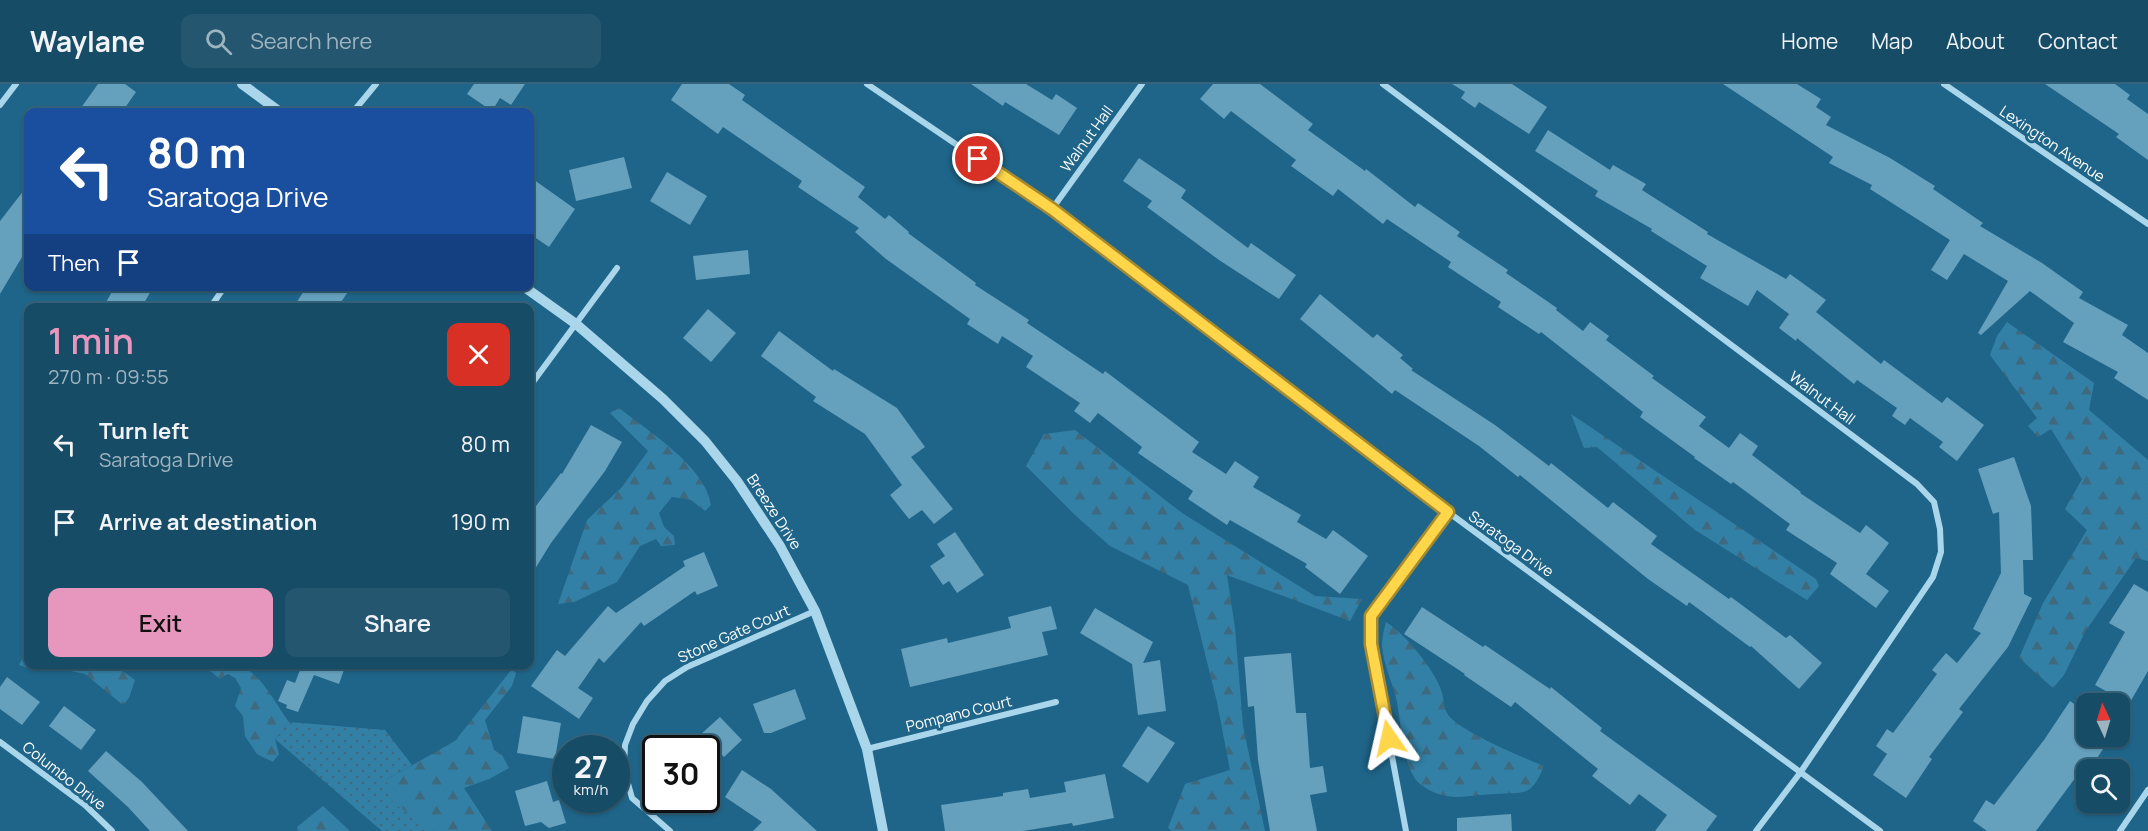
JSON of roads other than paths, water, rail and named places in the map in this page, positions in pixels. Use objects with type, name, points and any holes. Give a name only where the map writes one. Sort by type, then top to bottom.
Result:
[{"type":"street","points":[[0,105],[16,84]]},
{"type":"street","points":[[242,84],[275,108]]},
{"type":"street","points":[[357,108],[376,84]]},
{"type":"street","name":"Saratoga Drive","points":[[867,84],[1052,209],[1448,512],[1880,831]]},
{"type":"street","name":"Walnut Hall","points":[[1052,209],[1142,84]]},
{"type":"street","name":"Walnut Hall","points":[[1383,84],[1917,484],[1934,502],[1940,529],[1941,552],[1933,577],[1800,773],[1756,831]]},
{"type":"street","name":"Lexington Avenue","points":[[1944,84],[2148,224]]},
{"type":"street","points":[[534,381],[617,268]]},
{"type":"street","name":"Breeze Drive","points":[[530,291],[576,324],[663,399],[705,441],[737,481],[780,546],[815,611],[867,749],[883,831]]},
{"type":"street","points":[[1406,831],[1371,644],[1371,616],[1448,512]]},
{"type":"street","name":"Stone Gate Court","points":[[670,831],[632,798],[624,769],[625,745],[633,724],[647,701],[665,681],[687,667],[815,611]]},
{"type":"street","name":"Pompano Court","points":[[867,749],[1056,702]]},
{"type":"street","name":"Columbo Drive","points":[[0,742],[86,805],[112,831]]},
{"type":"street","points":[[2120,831],[2148,790]]}]
